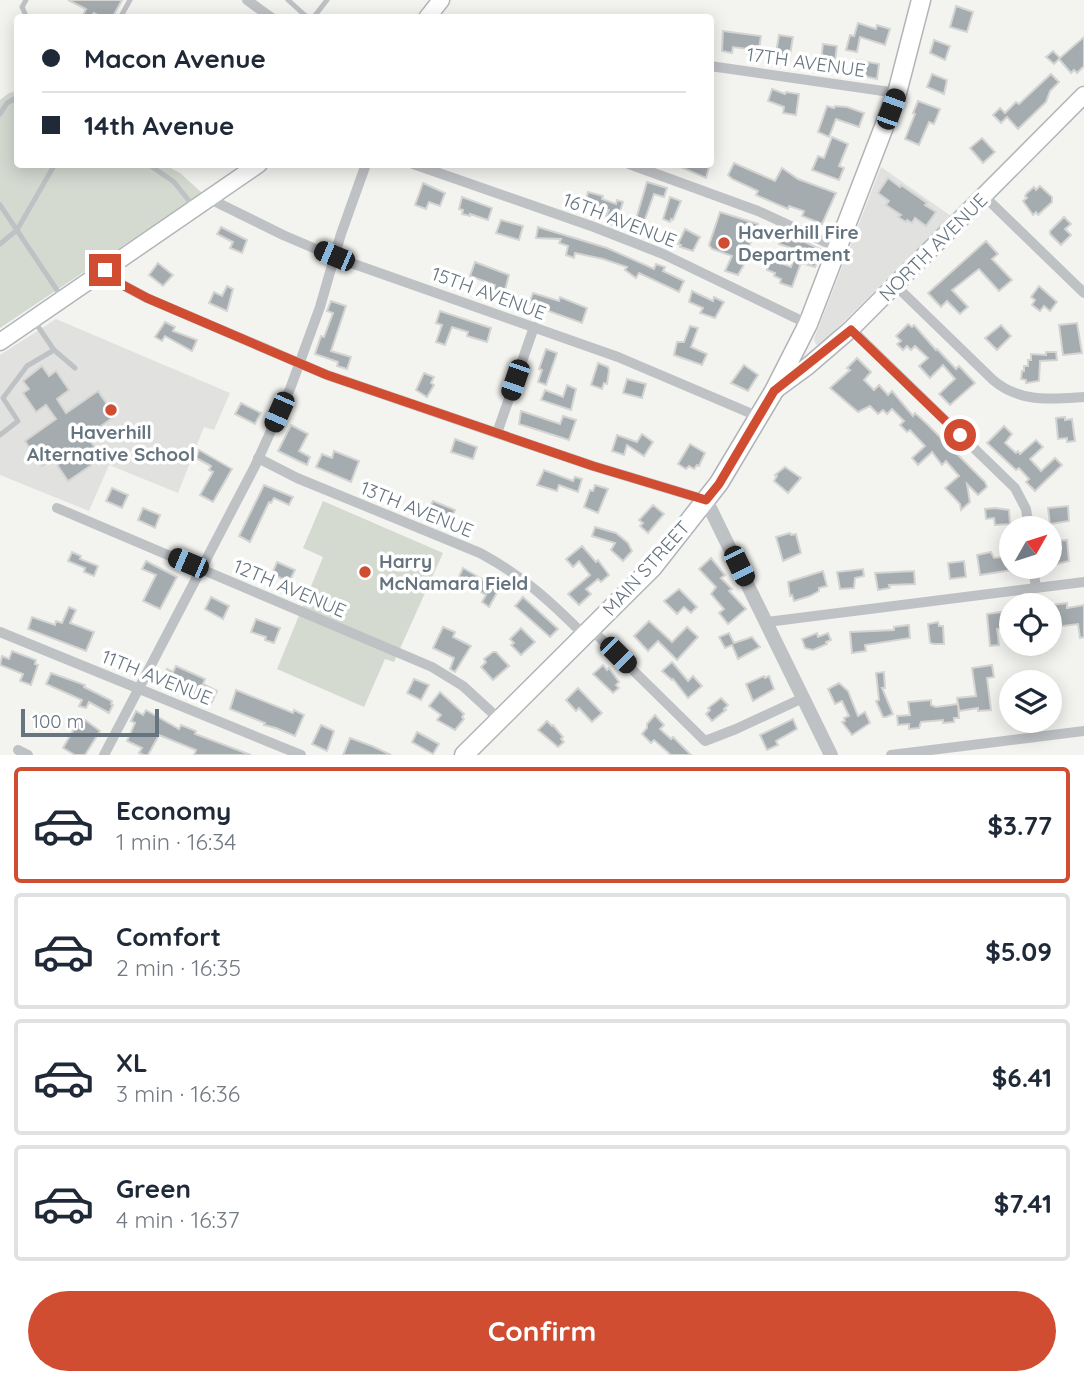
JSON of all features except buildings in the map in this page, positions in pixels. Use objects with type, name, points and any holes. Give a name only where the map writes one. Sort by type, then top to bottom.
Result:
[{"type":"main road","points":[[430,14],[441,0]]},
{"type":"main road","name":"MAIN STREET","points":[[464,755],[653,567],[719,484],[774,391],[808,324],[897,93],[921,0]]},
{"type":"main road","name":"NORTH AVENUE","points":[[774,391],[851,330],[1084,95]]},
{"type":"main road","points":[[0,342],[253,168]]},
{"type":"street","points":[[247,0],[266,14]]},
{"type":"street","name":"17TH AVENUE","points":[[714,67],[897,93]]},
{"type":"street","points":[[104,755],[258,458],[320,307],[334,256],[365,168]]},
{"type":"street","name":"16TH AVENUE","points":[[425,168],[663,254],[808,324]]},
{"type":"street","points":[[640,168],[758,211],[836,247]]},
{"type":"street","points":[[984,196],[1084,293]]},
{"type":"street","name":"15TH AVENUE","points":[[210,199],[283,235],[334,256],[641,366],[757,416]]},
{"type":"street","points":[[105,270],[119,283],[147,298],[299,363],[593,466],[706,500],[831,755]]},
{"type":"street","points":[[895,285],[1003,388],[1033,398],[1084,397]]},
{"type":"street","points":[[497,433],[534,327]]},
{"type":"street","points":[[851,330],[1015,488],[1024,502],[1027,516]]},
{"type":"street","name":"13TH AVENUE","points":[[258,458],[296,478],[480,553],[502,565],[541,592],[588,632],[705,741],[803,698]]},
{"type":"street","name":"12TH AVENUE","points":[[57,508],[432,667],[463,686],[499,719]]},
{"type":"street","points":[[1035,579],[1036,588]]},
{"type":"street","points":[[767,622],[1084,582]]},
{"type":"street","name":"11TH AVENUE","points":[[0,632],[301,755]]},
{"type":"street","points":[[891,755],[1084,731]]},
{"type":"lane","points":[[288,0],[306,14]]},
{"type":"lane","points":[[315,14],[327,0]]},
{"type":"lane","points":[[0,114],[6,103],[14,99]]},
{"type":"lane","points":[[0,244],[16,230],[53,168]]},
{"type":"lane","points":[[154,168],[174,182],[196,209]]},
{"type":"lane","points":[[0,205],[63,299]]},
{"type":"lane","points":[[33,319],[54,350],[75,368]]},
{"type":"lane","points":[[0,435],[18,421],[3,398],[27,366],[54,350]]},
{"type":"shaded area","points":[[14,92],[14,168],[171,168],[202,193],[0,328],[0,100]]},
{"type":"shaded area","points":[[881,167],[951,216],[822,343],[816,345],[814,339]]},
{"type":"shaded area","name":"Haverhill Alternative School","points":[[56,319],[230,393],[214,430],[204,427],[178,493],[109,465],[89,511],[0,475],[0,355]]},
{"type":"shaded area","points":[[323,501],[443,553],[394,662],[385,659],[364,707],[277,669],[323,557],[303,548]]},
{"type":"place","name":"Haverhill Fire Department","points":[[724,243]]},
{"type":"place","name":"Haverhill Alternative School","points":[[111,410]]},
{"type":"place","name":"Harry McNamara Field","points":[[365,572]]},
{"type":"route","points":[[105,270],[119,283],[147,298],[327,375],[593,466],[706,500],[719,484],[774,391],[851,330],[960,435]]}]
